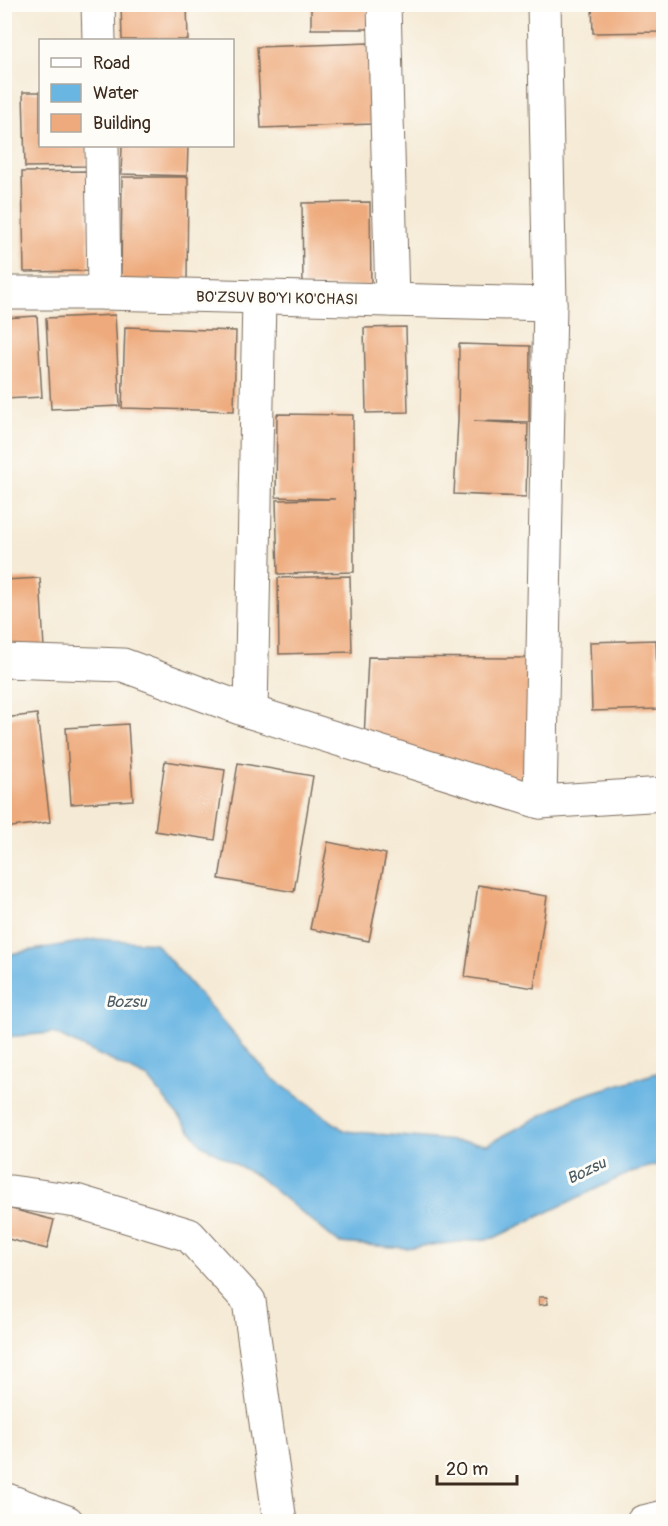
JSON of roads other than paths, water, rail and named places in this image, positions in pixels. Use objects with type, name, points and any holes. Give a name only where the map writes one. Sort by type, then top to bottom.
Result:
[{"type":"street","points":[[98,4],[99,39]]},
{"type":"street","points":[[384,4],[392,300]]},
{"type":"street","points":[[540,802],[550,304],[544,4]]},
{"type":"street","points":[[102,147],[104,293]]},
{"type":"street","name":"BO'ZSUV BO'YI KO'CHASI","points":[[4,293],[104,293],[550,304]]},
{"type":"street","points":[[251,712],[259,298]]},
{"type":"street","points":[[4,661],[123,665],[251,712],[540,802],[663,794]]},
{"type":"street","points":[[11,1192],[76,1201],[189,1235],[249,1301],[280,1521]]},
{"type":"street","points":[[4,1499],[67,1521]]},
{"type":"street","points":[[643,1521],[663,1517]]},
{"type":"water","name":"Bozsu","points":[[96,939],[155,943],[271,1077],[345,1131],[488,1144],[574,1098],[663,1071],[663,1163],[631,1172],[494,1238],[405,1248],[339,1243],[257,1176],[202,1145],[148,1078],[53,1033],[5,1037],[5,955]]}]
